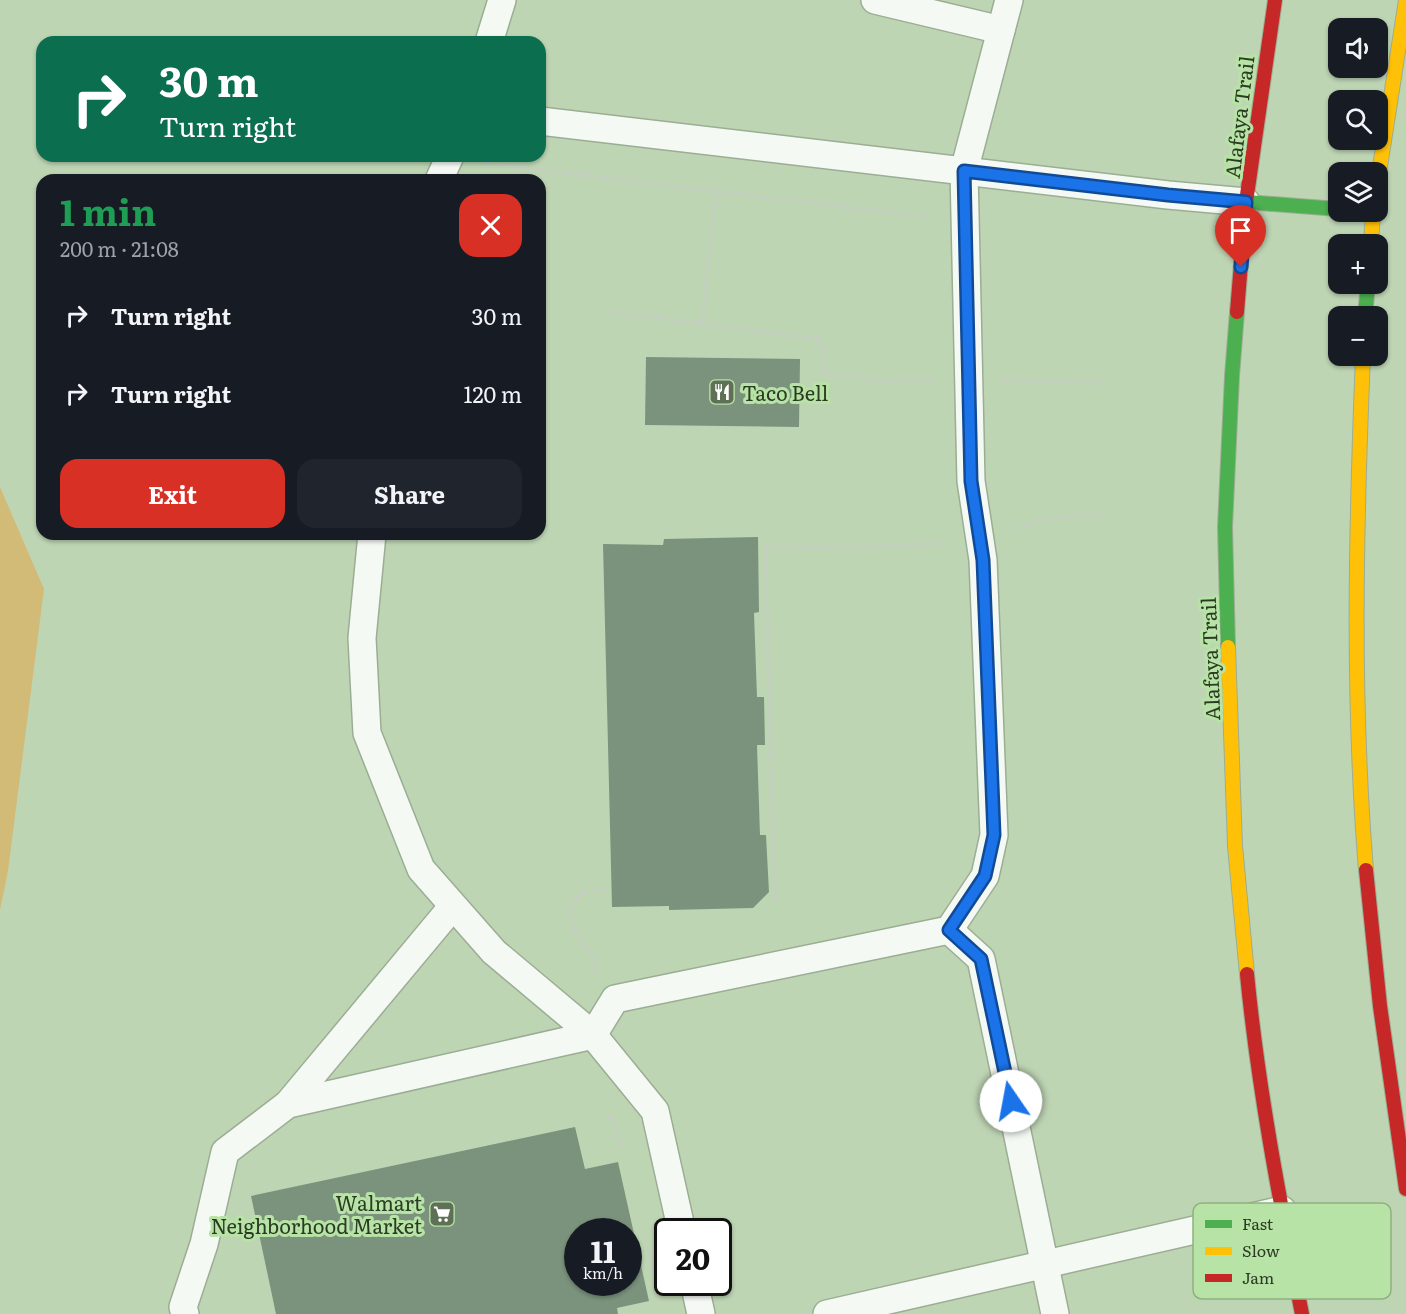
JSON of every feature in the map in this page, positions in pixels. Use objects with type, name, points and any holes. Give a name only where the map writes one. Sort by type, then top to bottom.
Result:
[{"type":"main road","name":"Alafaya Trail","points":[[1275,0],[1246,202],[1232,376],[1225,527],[1235,846],[1251,1017],[1281,1203]]},
{"type":"main road","points":[[1381,162],[1406,0]]},
{"type":"main road","points":[[1246,202],[1328,209]]},
{"type":"main road","points":[[1363,366],[1356,520],[1357,723],[1365,866],[1381,1022],[1406,1190]]},
{"type":"main road","name":"Alafaya Trail","points":[[1299,1299],[1302,1314]]},
{"type":"lane","points":[[491,36],[502,0]]},
{"type":"lane","points":[[875,0],[1001,30]]},
{"type":"lane","points":[[288,1104],[593,1035],[615,999],[949,930],[985,876],[994,835],[983,560],[971,481],[964,171],[1009,0]]},
{"type":"lane","points":[[546,122],[1168,195],[1246,202]]},
{"type":"lane","points":[[371,540],[362,638],[367,732],[421,869],[494,952],[593,1035],[655,1111],[679,1218]]},
{"type":"lane","points":[[185,1314],[183,1306],[204,1244],[225,1152],[288,1104],[453,906]]},
{"type":"lane","points":[[949,930],[981,959],[1055,1314]]},
{"type":"lane","points":[[827,1314],[1193,1230]]},
{"type":"lane","points":[[697,1296],[700,1314]]},
{"type":"path","points":[[446,165],[536,174]]},
{"type":"path","points":[[546,175],[716,192],[965,222]]},
{"type":"path","points":[[702,324],[716,192]]},
{"type":"path","points":[[610,312],[822,339],[823,372],[880,381],[969,379],[1105,383]]},
{"type":"path","points":[[775,899],[765,547],[851,548],[945,543],[979,537],[1051,518],[1100,515]]},
{"type":"path","points":[[607,889],[581,894],[569,907],[572,926],[592,954],[595,973],[615,999]]},
{"type":"shaded area","points":[[0,487],[44,589],[8,871],[0,910]]},
{"type":"building","name":"Taco Bell","points":[[646,357],[800,359],[799,427],[645,425]]},
{"type":"building","points":[[758,537],[759,612],[754,613],[757,697],[764,697],[765,745],[757,745],[760,835],[766,835],[769,892],[753,908],[669,910],[669,906],[612,907],[603,544],[663,545],[664,539]]},
{"type":"building","name":"Walmart Neighborhood Market","points":[[575,1127],[585,1169],[618,1162],[630,1218],[564,1218],[564,1296],[642,1296],[642,1270],[649,1301],[617,1308],[618,1314],[276,1314],[251,1196]]},
{"type":"traffic: fast","points":[[1246,202],[1328,208]]},
{"type":"traffic: fast","points":[[1366,306],[1367,294]]},
{"type":"traffic: fast","points":[[1228,647],[1225,527],[1237,312]]},
{"type":"traffic: slow","points":[[1381,162],[1406,0]]},
{"type":"traffic: slow","points":[[1372,222],[1372,234]]},
{"type":"traffic: slow","points":[[1363,366],[1357,677],[1366,870]]},
{"type":"traffic: slow","points":[[1228,647],[1235,846],[1247,974]]},
{"type":"traffic: jam","points":[[1237,312],[1246,202],[1275,0]]},
{"type":"traffic: jam","points":[[1366,870],[1380,1006],[1406,1189]]},
{"type":"traffic: jam","points":[[1247,974],[1263,1102],[1281,1203]]},
{"type":"traffic: jam","points":[[1299,1299],[1302,1314]]},
{"type":"place","name":"Taco Bell","points":[[722,392]]},
{"type":"place","name":"Walmart Neighborhood Market","points":[[442,1214]]},
{"type":"route","points":[[1011,1101],[981,959],[949,930],[985,876],[994,835],[983,560],[971,481],[964,171],[1246,202],[1241,267]]}]
